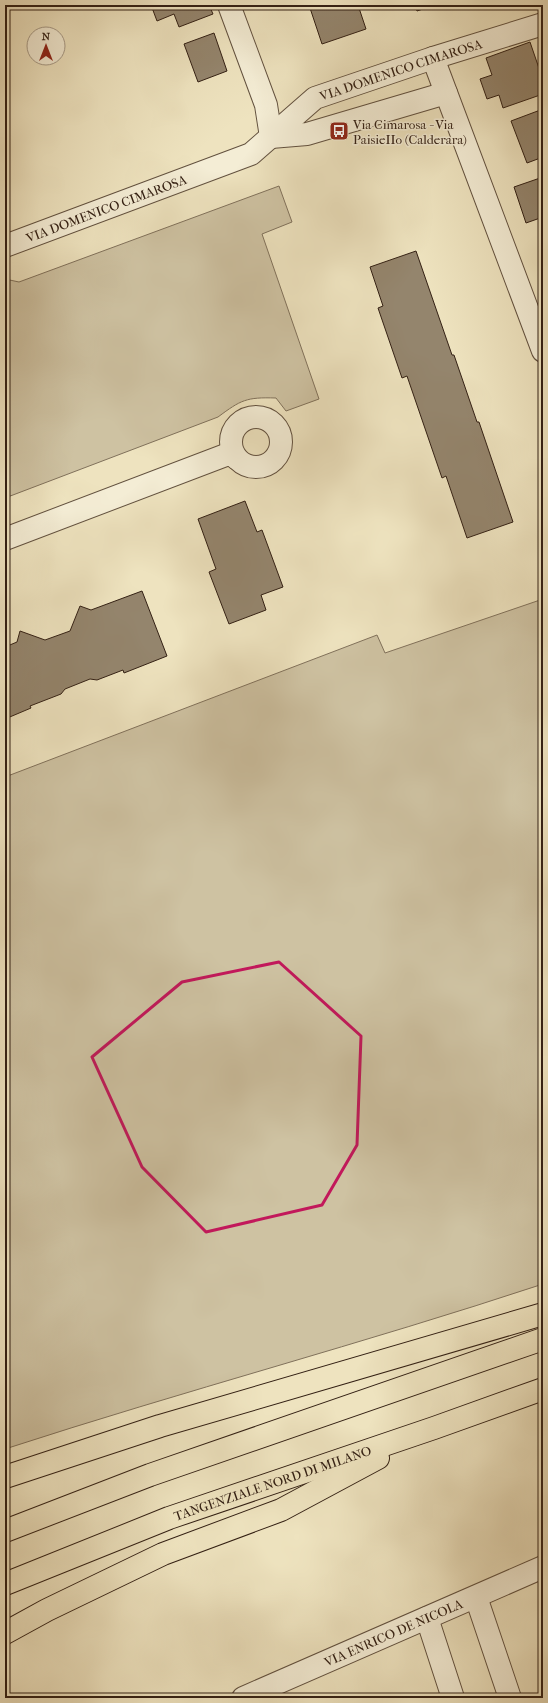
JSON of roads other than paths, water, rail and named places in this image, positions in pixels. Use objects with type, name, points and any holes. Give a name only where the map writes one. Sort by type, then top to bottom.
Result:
[{"type":"highway","points":[[5,1477],[160,1426],[543,1314]]},
{"type":"highway","points":[[5,1531],[150,1475],[543,1339]]},
{"type":"highway","name":"TANGENZIALE NORD DI MILANO","points":[[5,1584],[169,1518],[434,1428],[543,1389]]},
{"type":"highway","points":[[5,1633],[47,1610],[163,1554],[281,1510],[434,1428]]},
{"type":"street","points":[[229,5],[266,105],[271,137],[307,134],[446,93]]},
{"type":"street","name":"VIA DOMENICO CIMAROSA","points":[[5,246],[251,154],[315,98],[433,58],[543,24]]},
{"type":"street","points":[[433,58],[543,351]]},
{"type":"street","points":[[5,539],[231,453],[236,458]]},
{"type":"street","name":"VIA ENRICO DE NICOLA","points":[[243,1698],[543,1567]]},
{"type":"street","points":[[476,1597],[510,1698]]},
{"type":"street","points":[[426,1618],[453,1698]]},
{"type":"place","name":"Via Cimarosa - Via PaisieIIo (Calderara)","points":[[339,131]]}]
